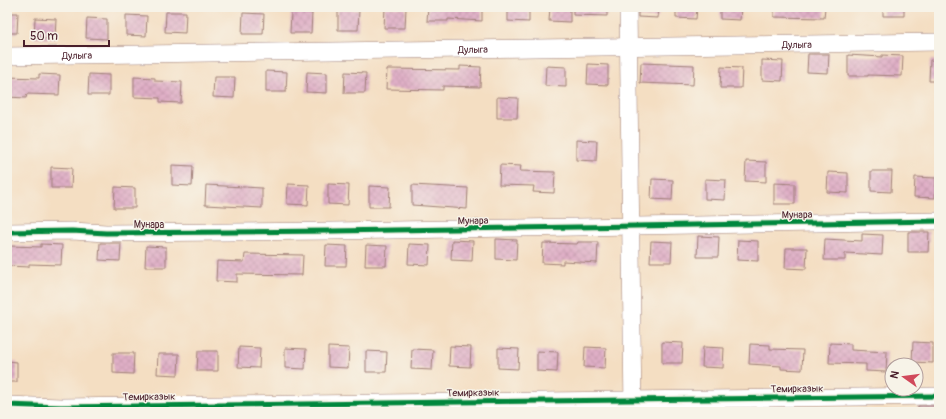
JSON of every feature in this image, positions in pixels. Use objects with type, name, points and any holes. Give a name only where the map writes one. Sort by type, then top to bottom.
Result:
[{"type":"street","points":[[628,7],[632,406]]},
{"type":"street","name":"Дулыга","points":[[7,56],[939,42]]},
{"type":"street","name":"Мунара","points":[[7,232],[326,232],[939,221]]},
{"type":"street","name":"Темирказык","points":[[7,405],[632,406],[939,396]]},
{"type":"building","points":[[385,7],[406,8],[405,28],[384,28]]},
{"type":"building","points":[[428,7],[482,7],[482,21],[448,19],[448,21],[427,21]]},
{"type":"building","points":[[508,7],[529,7],[529,22],[508,21]]},
{"type":"building","points":[[550,7],[570,7],[570,22],[549,21]]},
{"type":"building","points":[[573,7],[607,7],[607,16],[573,15]]},
{"type":"building","points":[[638,7],[659,7],[658,18],[638,17]]},
{"type":"building","points":[[676,7],[697,7],[696,19],[676,18]]},
{"type":"building","points":[[720,7],[741,7],[740,20],[720,19]]},
{"type":"building","points":[[774,7],[825,7],[824,18],[774,17]]},
{"type":"building","points":[[883,7],[904,7],[904,16],[883,16]]},
{"type":"building","points":[[338,10],[359,10],[358,30],[338,30]]},
{"type":"building","points":[[166,12],[186,12],[185,33],[165,32]]},
{"type":"building","points":[[291,12],[312,13],[311,33],[290,33]]},
{"type":"building","points":[[7,13],[18,13],[17,33],[7,33]]},
{"type":"building","points":[[243,13],[264,14],[263,34],[242,34]]},
{"type":"building","points":[[126,15],[147,16],[146,36],[126,35]]},
{"type":"building","points":[[35,18],[56,19],[55,39],[34,38]]},
{"type":"building","points":[[87,18],[107,19],[107,39],[86,38]]},
{"type":"building","points":[[808,54],[829,54],[828,73],[807,72]]},
{"type":"building","points":[[848,55],[882,57],[882,55],[903,56],[902,76],[848,76]]},
{"type":"building","points":[[762,60],[783,61],[782,81],[762,80]]},
{"type":"building","points":[[930,60],[939,61],[939,81],[929,81]]},
{"type":"building","points":[[641,63],[694,65],[693,85],[640,83]]},
{"type":"building","points":[[588,64],[608,65],[608,85],[587,84]]},
{"type":"building","points":[[460,66],[481,67],[480,87],[443,86],[443,90],[386,89],[387,69],[460,70]]},
{"type":"building","points":[[546,66],[566,67],[566,87],[545,86]]},
{"type":"building","points":[[721,67],[742,68],[741,88],[720,88]]},
{"type":"building","points":[[266,71],[287,72],[286,92],[266,92]]},
{"type":"building","points":[[307,72],[327,73],[327,93],[306,92]]},
{"type":"building","points":[[345,72],[366,73],[365,93],[344,93]]},
{"type":"building","points":[[39,74],[60,75],[59,95],[27,94],[26,98],[7,97],[7,77],[39,78]]},
{"type":"building","points":[[89,74],[109,75],[109,95],[88,95]]},
{"type":"building","points":[[134,77],[155,78],[155,81],[182,82],[181,103],[160,102],[160,98],[134,97]]},
{"type":"building","points":[[214,77],[235,77],[234,98],[213,97]]},
{"type":"building","points":[[497,97],[518,98],[517,118],[497,118]]},
{"type":"building","points":[[576,140],[597,141],[596,161],[576,160]]},
{"type":"building","points":[[746,161],[766,162],[766,182],[745,181]]},
{"type":"building","points":[[172,165],[193,166],[192,186],[172,185]]},
{"type":"building","points":[[500,165],[521,166],[520,171],[555,172],[554,193],[533,192],[534,186],[499,185]]},
{"type":"building","points":[[51,167],[72,168],[71,188],[51,188]]},
{"type":"building","points":[[871,171],[892,171],[891,192],[871,191]]},
{"type":"building","points":[[828,172],[848,173],[848,193],[827,192]]},
{"type":"building","points":[[915,177],[936,178],[935,198],[914,197]]},
{"type":"building","points":[[652,179],[673,180],[672,200],[651,199]]},
{"type":"building","points":[[705,179],[726,180],[725,200],[705,199]]},
{"type":"building","points":[[774,183],[795,184],[795,204],[774,204]]},
{"type":"building","points":[[288,184],[309,185],[308,205],[287,204]]},
{"type":"building","points":[[328,184],[349,185],[348,205],[328,204]]},
{"type":"building","points":[[206,185],[262,188],[262,208],[205,205]]},
{"type":"building","points":[[412,185],[468,188],[467,209],[412,205]]},
{"type":"building","points":[[369,186],[390,187],[389,207],[369,207]]},
{"type":"building","points":[[115,187],[135,188],[135,208],[114,208]]},
{"type":"building","points":[[908,232],[929,232],[928,252],[908,252]]},
{"type":"building","points":[[862,234],[883,235],[882,255],[845,253],[845,260],[824,260],[825,239],[862,241]]},
{"type":"building","points":[[698,236],[719,237],[718,257],[697,257]]},
{"type":"building","points":[[496,239],[517,240],[516,260],[496,259]]},
{"type":"building","points":[[452,240],[473,241],[472,261],[451,260]]},
{"type":"building","points":[[738,240],[758,241],[758,261],[737,260]]},
{"type":"building","points":[[651,241],[672,242],[671,262],[650,262]]},
{"type":"building","points":[[578,242],[598,242],[597,263],[563,261],[563,264],[542,263],[543,243],[577,244]]},
{"type":"building","points":[[100,243],[121,243],[120,261],[99,260]]},
{"type":"building","points":[[41,244],[62,245],[61,265],[29,264],[29,267],[8,266],[9,246],[41,247]]},
{"type":"building","points":[[409,244],[430,245],[429,265],[408,264]]},
{"type":"building","points":[[326,245],[347,246],[346,266],[325,266]]},
{"type":"building","points":[[366,245],[387,246],[386,266],[365,266]]},
{"type":"building","points":[[146,246],[166,247],[166,267],[145,267]]},
{"type":"building","points":[[786,248],[807,248],[806,269],[785,268]]},
{"type":"building","points":[[245,254],[303,255],[302,275],[237,274],[237,282],[216,281],[217,261],[244,262]]},
{"type":"building","points":[[662,342],[683,343],[682,363],[662,363]]},
{"type":"building","points":[[913,342],[933,343],[933,363],[924,363],[924,357],[912,357]]},
{"type":"building","points":[[830,343],[851,344],[851,350],[887,352],[887,357],[884,357],[884,372],[866,371],[866,364],[829,363]]},
{"type":"building","points":[[750,344],[770,345],[770,349],[803,350],[802,370],[781,369],[781,366],[749,364]]},
{"type":"building","points":[[450,346],[471,347],[470,367],[449,366]]},
{"type":"building","points":[[239,347],[260,348],[259,368],[238,367]]},
{"type":"building","points":[[328,347],[349,348],[348,368],[328,367]]},
{"type":"building","points":[[585,347],[606,348],[605,368],[584,367]]},
{"type":"building","points":[[703,347],[724,348],[723,368],[702,367]]},
{"type":"building","points":[[285,348],[306,349],[305,369],[285,368]]},
{"type":"building","points":[[498,348],[519,349],[518,369],[498,368]]},
{"type":"building","points":[[412,349],[433,350],[432,370],[411,369]]},
{"type":"building","points":[[198,351],[218,351],[218,371],[197,371]]},
{"type":"building","points":[[366,351],[387,352],[386,372],[366,372]]},
{"type":"building","points":[[537,351],[558,352],[557,372],[537,371]]},
{"type":"building","points":[[113,353],[134,353],[133,374],[113,373]]},
{"type":"building","points":[[158,354],[179,354],[178,375],[157,374]]},
{"type":"building","points":[[7,361],[17,362],[17,382],[7,382]]},
{"type":"building","points":[[918,406],[939,406],[938,412],[918,412]]},
{"type":"building","points":[[700,409],[721,409],[721,412],[700,412]]},
{"type":"cycle path","points":[[7,232],[72,231],[106,233],[333,231],[939,221]]},
{"type":"cycle path","points":[[7,405],[61,407],[939,396]]}]
